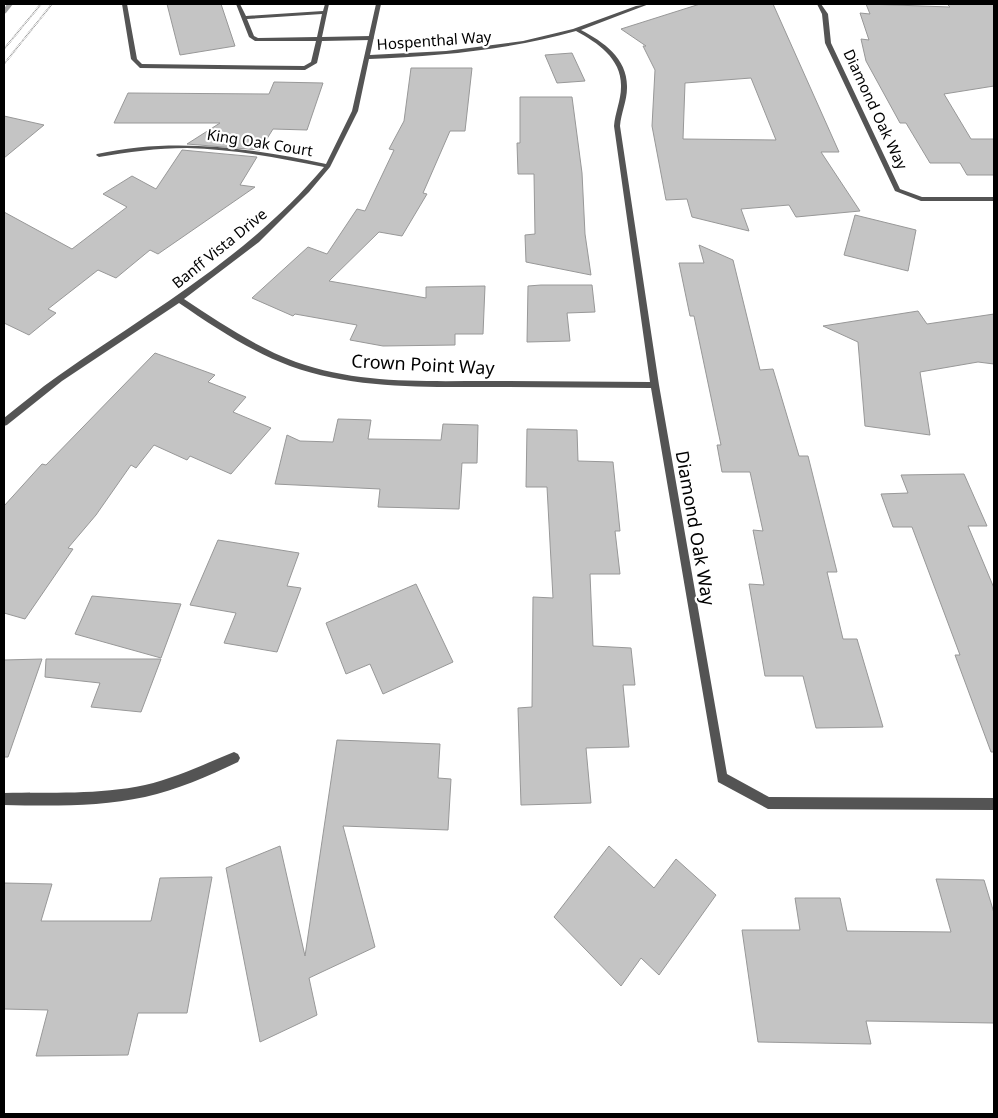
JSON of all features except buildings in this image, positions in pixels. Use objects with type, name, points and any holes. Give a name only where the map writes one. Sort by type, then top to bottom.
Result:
[{"type":"street","points":[[124,4],[134,59],[140,66],[306,68],[314,63],[327,4]]},
{"type":"street","points":[[238,4],[252,37],[257,40],[371,38]]},
{"type":"street","name":"Banff Vista Drive","points":[[4,423],[59,379],[179,299],[256,240],[307,190],[328,166],[355,111],[378,4]]},
{"type":"street","name":"Hospenthal Way","points":[[367,57],[473,52],[521,44],[576,29],[623,10],[647,4]]},
{"type":"street","name":"Diamond Oak Way","points":[[819,4],[825,14],[828,43],[898,190],[921,199],[994,199]]},
{"type":"street","points":[[244,18],[325,12]]},
{"type":"street","name":"Diamond Oak Way","points":[[576,29],[605,46],[620,66],[623,77],[624,88],[617,112],[617,126],[655,385],[722,778],[768,804],[994,804]]},
{"type":"street","name":"King Oak Court","points":[[99,155],[129,149],[204,146],[273,154],[328,166]]},
{"type":"street","name":"Crown Point Way","points":[[179,299],[230,334],[253,347],[312,370],[344,378],[412,384],[655,385]]},
{"type":"street","points":[[4,799],[97,798],[144,791],[190,778],[234,758]]},
{"type":"path","points":[[4,49],[41,4]]},
{"type":"path","points":[[4,64],[52,4]]},
{"type":"waterway","points":[[4,12],[10,4]]}]
